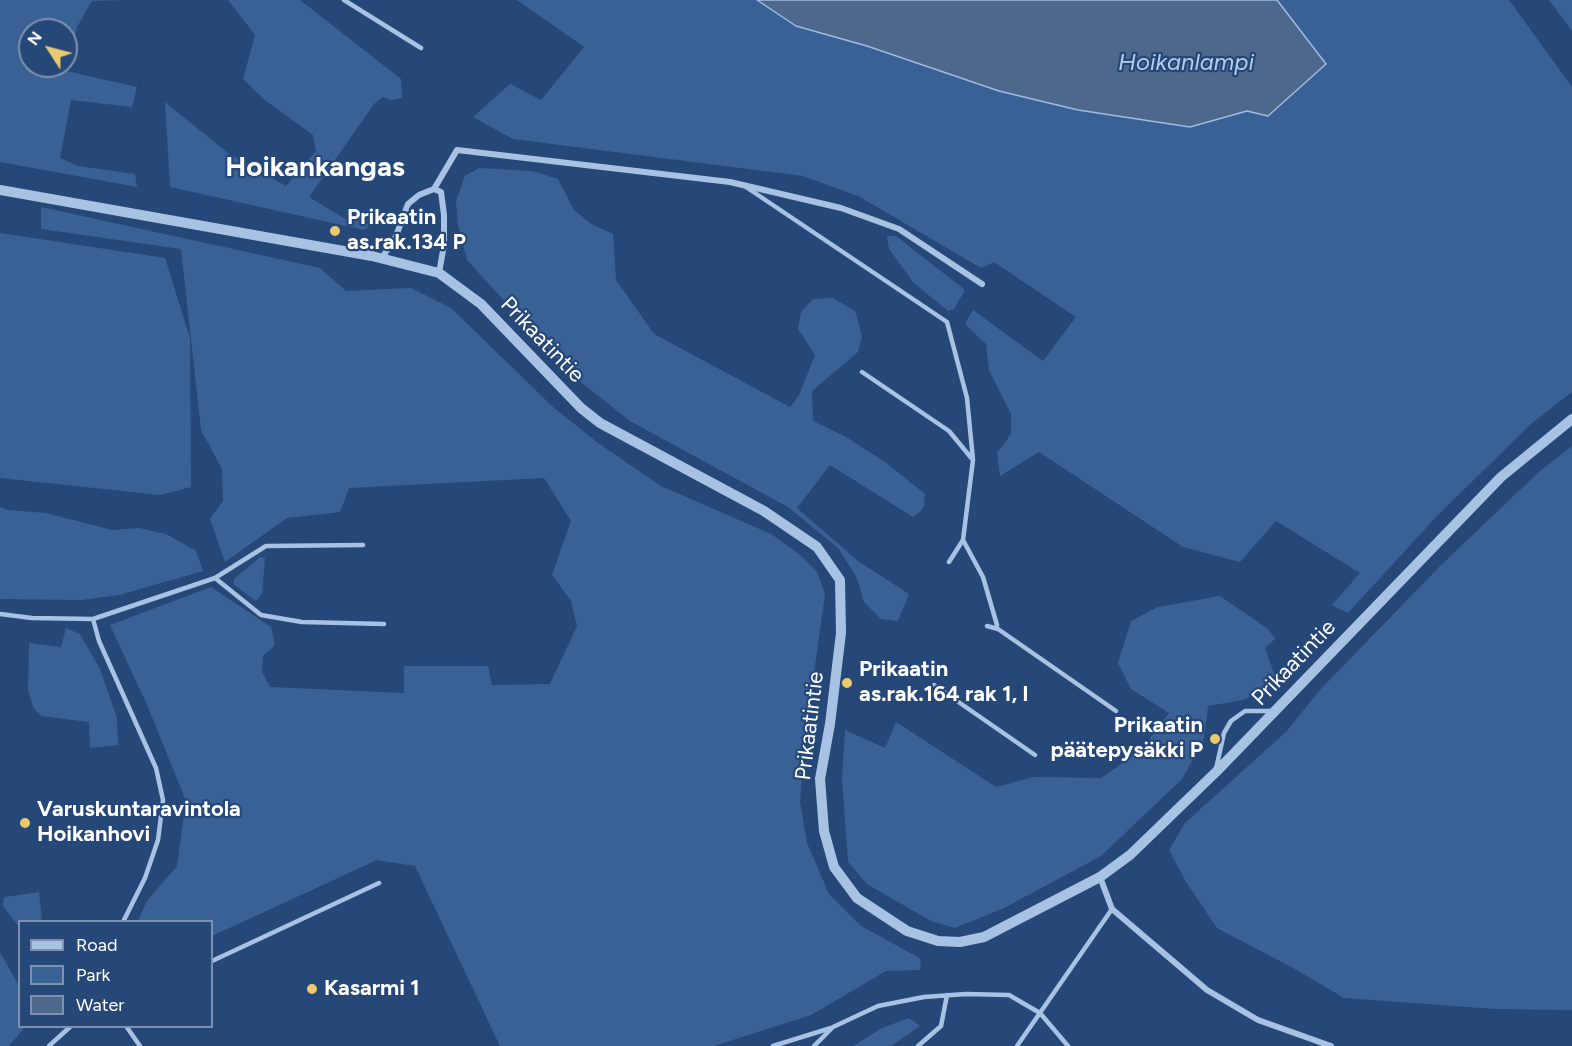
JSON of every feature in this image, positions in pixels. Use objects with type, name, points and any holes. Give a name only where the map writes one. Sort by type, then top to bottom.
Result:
[{"type":"street","points":[[381,259],[396,236],[408,204],[419,195],[435,189],[457,150],[743,185],[868,215],[899,229],[982,284]]},
{"type":"street","points":[[435,189],[441,192],[444,215],[444,245],[439,273]]},
{"type":"street","name":"Prikaatintie","points":[[0,190],[381,259],[439,273],[481,304],[580,408],[600,423],[764,511],[817,547],[840,580],[842,633],[820,779],[824,831],[834,867],[857,898],[907,931],[938,941],[960,942],[984,937],[1100,877],[1130,855],[1216,772],[1501,477],[1572,419]]},
{"type":"street","points":[[1100,877],[1112,909],[1207,990],[1258,1020],[1330,1046]]},
{"type":"lane","points":[[344,0],[421,48]]},
{"type":"lane","points":[[743,185],[947,322],[968,398],[973,460],[969,513],[963,540],[949,562]]},
{"type":"lane","points":[[862,372],[949,431],[973,460]]},
{"type":"lane","points":[[963,540],[983,577],[997,625]]},
{"type":"lane","points":[[0,614],[32,618],[93,619],[215,578],[266,546],[363,545]]},
{"type":"lane","points":[[215,578],[261,615],[302,622],[384,624]]},
{"type":"lane","points":[[93,619],[99,640],[156,768],[163,800],[158,840],[145,878],[124,920]]},
{"type":"lane","points":[[987,626],[998,629],[1116,711]]},
{"type":"lane","points":[[934,685],[1035,755]]},
{"type":"lane","points":[[1216,772],[1224,733],[1231,720],[1245,711],[1274,711]]},
{"type":"lane","points":[[213,961],[379,884]]},
{"type":"lane","points":[[1017,1046],[1112,909]]},
{"type":"lane","points":[[918,1046],[941,1026],[947,995]]},
{"type":"lane","points":[[773,1046],[834,1027],[878,1006],[947,995],[1009,995],[1040,1013],[1068,1046]]},
{"type":"lane","points":[[814,1046],[834,1027]]},
{"type":"lane","points":[[48,1046],[69,1028]]},
{"type":"lane","points":[[127,1028],[140,1046]]},
{"type":"green space","points":[[0,0],[126,0],[92,1],[78,25],[78,18],[18,18],[18,78],[78,78],[78,74],[137,87],[132,107],[71,100],[60,158],[78,166],[135,174],[137,187],[0,162]]},
{"type":"green space","points":[[228,0],[300,0],[401,79],[402,98],[390,100],[383,97],[374,104],[309,197],[347,220],[357,213],[370,226],[364,230],[170,187],[165,102],[229,154],[286,186],[316,151],[313,135],[266,101],[243,79],[255,35]]},
{"type":"green space","points":[[517,0],[757,0],[796,26],[867,46],[999,91],[1078,110],[1190,127],[1248,111],[1268,116],[1277,0],[1509,0],[1572,87],[1572,392],[1532,423],[1436,517],[1348,613],[1332,605],[1360,573],[1276,521],[1240,562],[1183,547],[1039,452],[1000,476],[997,453],[1011,434],[1011,414],[989,370],[986,344],[965,324],[973,310],[1043,361],[1076,317],[994,262],[981,268],[860,197],[803,176],[513,139],[473,117],[510,84],[541,100],[584,47]]},
{"type":"green space","points":[[1549,0],[1572,0],[1572,31]]},
{"type":"green space","points":[[479,168],[532,171],[558,179],[574,210],[591,224],[613,234],[616,280],[654,334],[790,407],[799,395],[815,355],[798,329],[801,312],[813,299],[833,298],[855,311],[862,336],[858,352],[812,391],[813,421],[846,437],[885,462],[925,494],[924,505],[921,511],[913,517],[830,465],[797,508],[858,561],[909,594],[898,621],[881,619],[864,602],[857,578],[838,548],[788,507],[630,421],[572,375],[467,260],[458,225],[456,201],[465,176]]},
{"type":"green space","points":[[41,207],[320,268],[346,291],[411,288],[451,308],[553,407],[598,443],[661,486],[771,534],[799,554],[817,572],[825,594],[806,730],[800,802],[807,843],[829,894],[861,926],[921,959],[920,970],[886,971],[811,1015],[714,1046],[500,1046],[415,866],[377,860],[213,936],[213,920],[138,920],[147,901],[177,866],[186,801],[148,707],[110,625],[211,587],[271,627],[275,645],[263,656],[262,672],[270,687],[404,693],[404,666],[488,666],[492,685],[550,684],[577,626],[571,601],[552,575],[571,521],[544,478],[349,488],[340,512],[287,518],[225,562],[210,519],[223,501],[222,469],[201,430],[181,249],[41,229]]},
{"type":"green space","points":[[0,233],[165,258],[190,338],[191,487],[160,495],[0,478]]},
{"type":"green space","points":[[887,236],[896,236],[965,290],[954,309],[948,311],[914,283],[889,249]]},
{"type":"green space","points":[[1572,446],[1572,1010],[1495,1009],[1344,998],[1217,928],[1186,882],[1169,850],[1185,823],[1287,731],[1318,692],[1441,565],[1540,471]]},
{"type":"green space","points":[[0,507],[8,510],[46,513],[112,530],[139,528],[166,534],[196,551],[203,571],[119,595],[82,600],[0,599]]},
{"type":"green space","points":[[260,557],[265,558],[262,594],[256,601],[234,585],[234,579]]},
{"type":"green space","points":[[1220,596],[1268,629],[1275,639],[1265,648],[1278,685],[1243,700],[1208,706],[1204,739],[1182,779],[1101,856],[1004,908],[955,928],[931,921],[867,884],[848,862],[842,778],[845,730],[885,748],[896,722],[996,787],[1033,777],[1101,778],[1141,750],[1169,713],[1131,689],[1118,663],[1131,621],[1158,607]]},
{"type":"green space","points":[[66,628],[80,634],[100,669],[117,718],[118,745],[90,748],[89,722],[41,716],[33,707],[28,689],[29,643],[61,647]]},
{"type":"green space","points":[[39,892],[42,920],[18,920],[18,926],[3,906],[4,897]]},
{"type":"green space","points":[[0,952],[18,984],[18,1028],[24,1028],[9,1046],[0,1046]]},
{"type":"green space","points":[[909,1018],[920,1026],[891,1046],[853,1046],[882,1028]]},
{"type":"water","name":"Hoikanlampi","points":[[757,0],[1277,0],[1326,64],[1268,116],[1247,111],[1190,127],[1078,110],[999,91],[867,46],[796,26]]},
{"type":"place","name":"Prikaatin as.rak.134 P","points":[[335,231]]},
{"type":"place","name":"Prikaatin as.rak.164 rak 1, I","points":[[847,683]]},
{"type":"place","name":"Prikaatin päätepysäkki P","points":[[1215,739]]},
{"type":"place","name":"Varuskuntaravintola Hoikanhovi","points":[[25,823]]},
{"type":"place","name":"Kasarmi 1","points":[[312,989]]},
{"type":"district","name":"Hoikankangas","points":[[315,168]]}]
